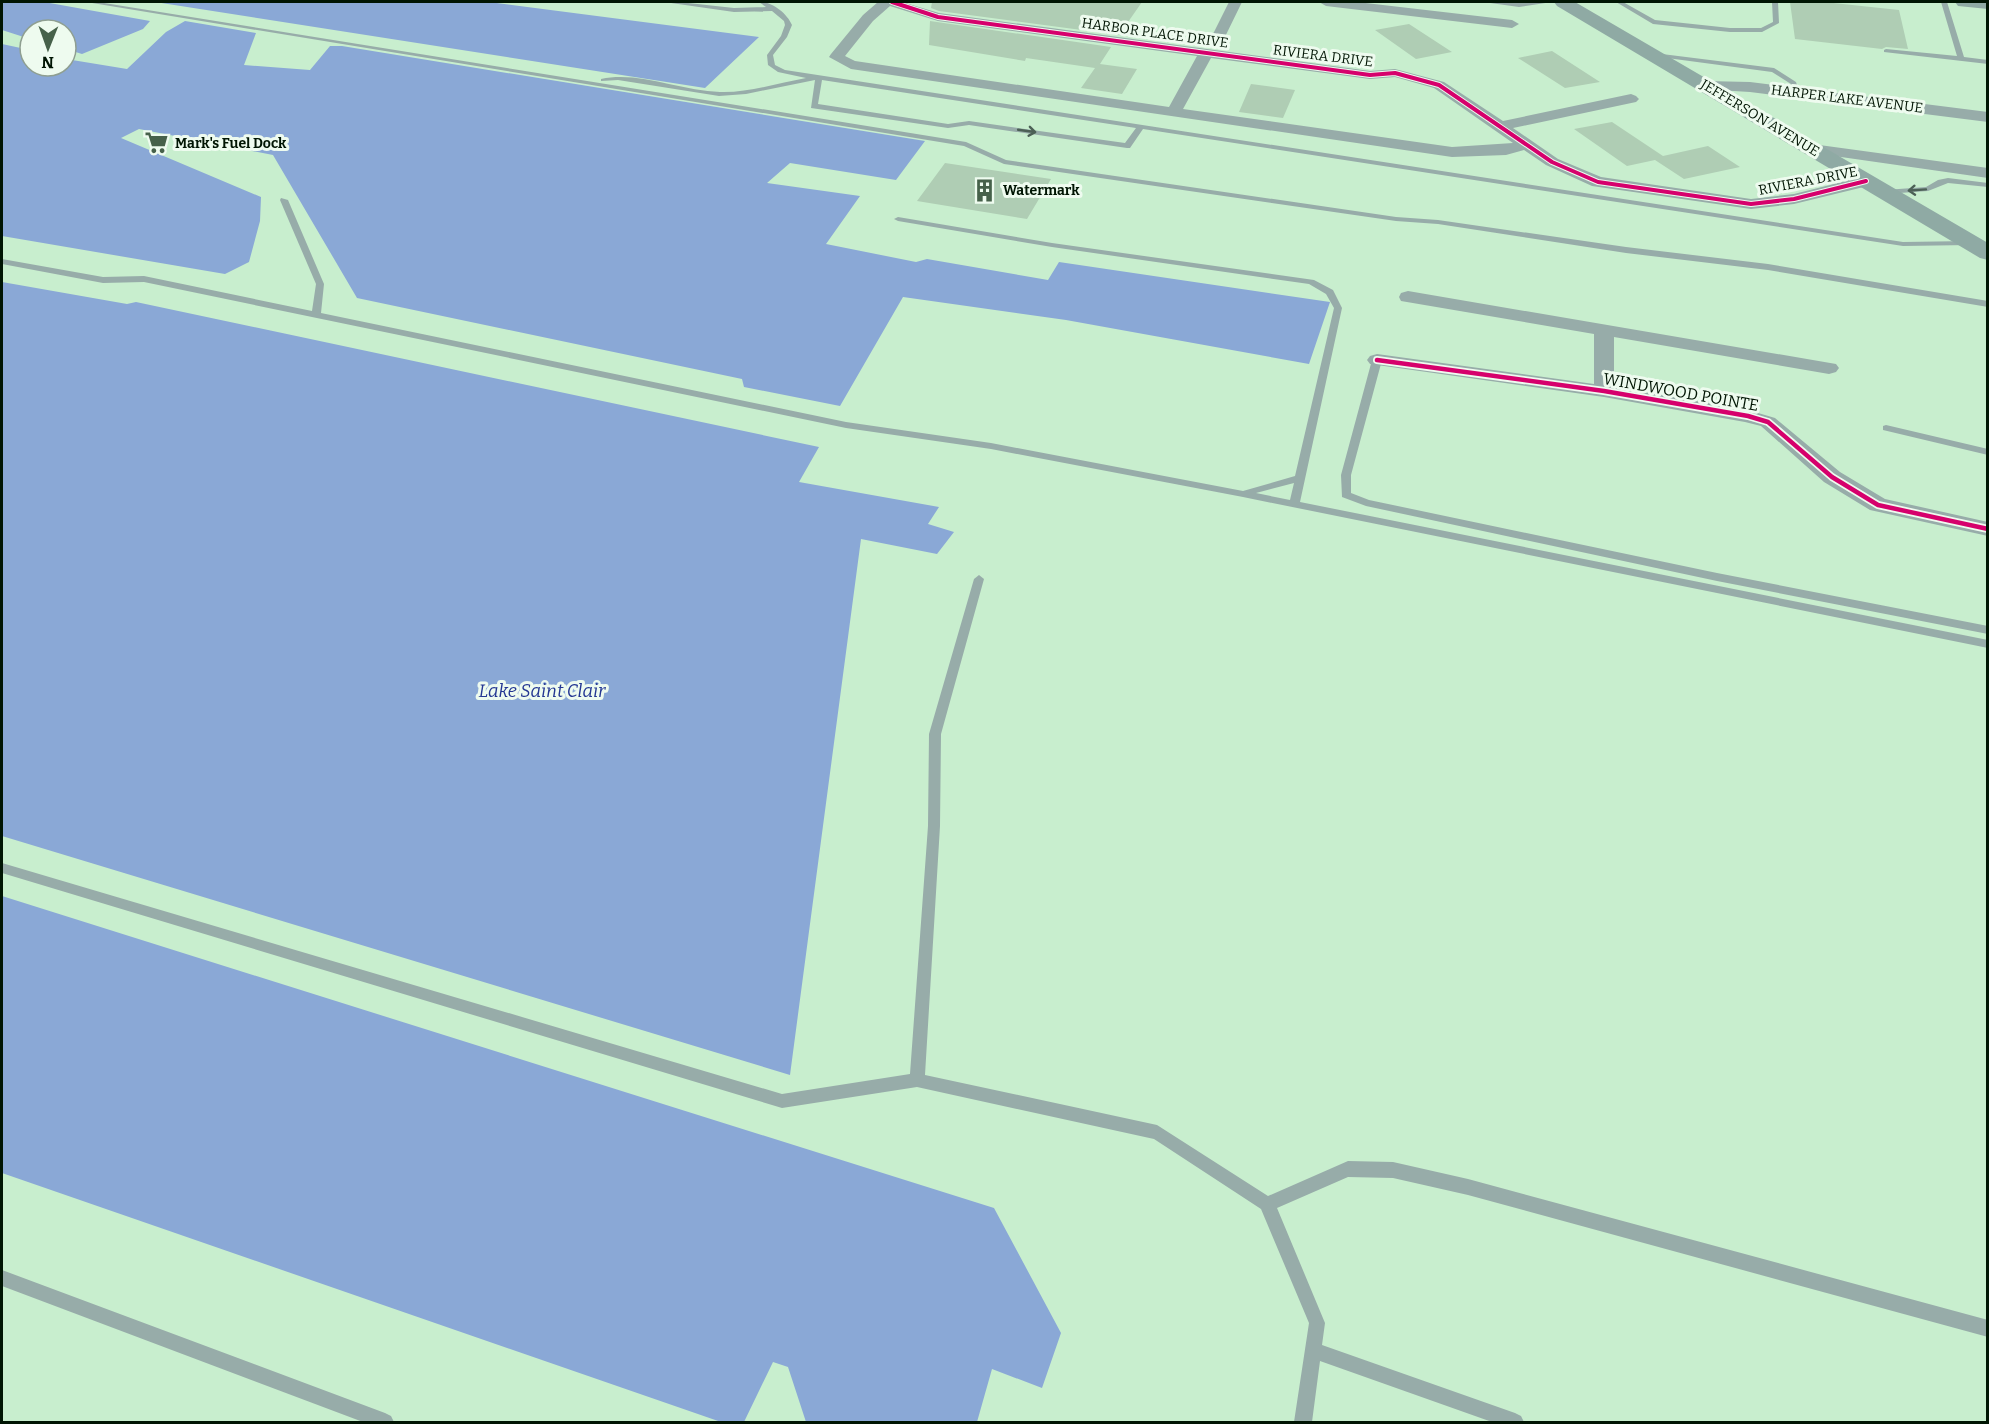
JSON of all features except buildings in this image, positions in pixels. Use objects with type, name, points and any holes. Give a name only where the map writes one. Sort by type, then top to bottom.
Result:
[{"type":"main road","name":"JEFFERSON AVENUE","points":[[1563,2],[1979,248]]},
{"type":"main road","points":[[1964,2],[1988,4]]},
{"type":"street","points":[[886,2],[868,18],[836,57],[850,65],[1452,152],[1506,150],[1527,144]]},
{"type":"street","name":"RIVIERA DRIVE","points":[[892,2],[938,17],[1211,47],[1370,75],[1395,73],[1424,80],[1448,89],[1552,162],[1598,182],[1751,204],[1794,199],[1866,181]]},
{"type":"street","name":"HARBOR PLACE DRIVE","points":[[912,2],[1211,47]]},
{"type":"street","points":[[1174,112],[1235,2]]},
{"type":"street","points":[[1326,2],[1512,24]]},
{"type":"street","name":"HARPER LAKE AVENUE","points":[[1706,86],[1750,87],[1988,117]]},
{"type":"street","points":[[1502,126],[1631,99]]},
{"type":"street","points":[[1812,149],[1988,173]]},
{"type":"street","points":[[1408,297],[1829,368]]},
{"type":"street","points":[[1604,330],[1604,391]]},
{"type":"street","name":"WINDWOOD POINTE","points":[[1377,360],[1604,391],[1748,416],[1768,422],[1832,477],[1878,505],[1988,529]]},
{"type":"lane","points":[[89,2],[966,144],[1004,162],[1396,219],[1437,222],[1626,250],[1767,267],[1988,303]]},
{"type":"lane","points":[[667,2],[734,10],[775,9]]},
{"type":"lane","points":[[762,2],[785,16],[789,22],[789,30],[770,55],[770,64],[774,69],[784,72],[1903,244],[1979,248]]},
{"type":"lane","points":[[1486,2],[1518,5],[1549,2]]},
{"type":"lane","points":[[1619,2],[1653,22],[1730,30],[1762,30],[1776,23],[1775,2]]},
{"type":"lane","points":[[1944,2],[1961,59]]},
{"type":"lane","points":[[1886,51],[1988,62]]},
{"type":"lane","points":[[1653,55],[1774,70],[1794,84],[1795,92]]},
{"type":"lane","points":[[584,82],[618,78],[719,94],[746,92],[819,77]]},
{"type":"lane","points":[[819,77],[814,106],[948,126],[969,123],[1127,146],[1142,127]]},
{"type":"lane","points":[[1885,192],[1928,189],[1934,182],[1948,180],[1988,185]]},
{"type":"lane","points":[[284,200],[320,284],[316,314]]},
{"type":"lane","points":[[898,219],[1311,282],[1330,292],[1338,308],[1294,504]]},
{"type":"lane","points":[[2,262],[103,280],[144,279],[846,425],[991,446],[1243,494],[1988,644]]},
{"type":"lane","points":[[1377,360],[1346,475],[1346,495],[1366,503],[1717,577],[1988,630]]},
{"type":"lane","points":[[1886,428],[1988,452]]},
{"type":"lane","points":[[1243,494],[1300,478]]},
{"type":"lane","points":[[917,1080],[934,826],[935,734],[979,579]]},
{"type":"lane","points":[[2,868],[782,1101],[917,1080],[1157,1132],[1267,1204],[1317,1323],[1303,1422]]},
{"type":"lane","points":[[1267,1204],[1348,1169],[1393,1170],[1468,1187],[1988,1329]]},
{"type":"lane","points":[[2,1278],[386,1422]]},
{"type":"lane","points":[[1313,1350],[1515,1422]]},
{"type":"water","points":[[2,2],[44,2],[150,21],[143,29],[82,54],[78,53],[78,18],[18,18],[18,35],[2,30]]},
{"type":"water","points":[[155,2],[489,2],[759,37],[705,88]]},
{"type":"water","points":[[185,21],[256,33],[244,65],[310,70],[330,46],[342,46],[925,141],[896,180],[790,163],[767,183],[860,196],[826,244],[916,262],[927,259],[1048,280],[1059,262],[1330,302],[1309,364],[1066,320],[903,297],[840,406],[744,387],[742,379],[357,298],[273,155],[139,129],[121,138],[261,197],[260,221],[249,262],[225,274],[2,236],[2,44],[18,47],[18,78],[78,78],[78,61],[127,69],[166,32]]},
{"type":"water","name":"Lake Saint Clair","points":[[2,282],[127,304],[136,302],[819,447],[799,482],[939,507],[928,524],[954,532],[937,554],[861,539],[790,1075],[2,836]]},
{"type":"water","points":[[2,896],[994,1208],[1061,1333],[1042,1388],[992,1369],[977,1422],[806,1422],[788,1367],[773,1362],[744,1422],[721,1422],[2,1173]]},
{"type":"cycle path","points":[[892,2],[938,17],[1370,75],[1395,73],[1439,85],[1552,162],[1598,182],[1751,204],[1794,199],[1866,181]]},
{"type":"cycle path","points":[[1377,360],[1604,391],[1748,416],[1768,422],[1832,477],[1878,505],[1988,529]]},
{"type":"place","name":"Mark's Fuel Dock","points":[[157,143]]},
{"type":"place","name":"Watermark","points":[[985,190]]}]
